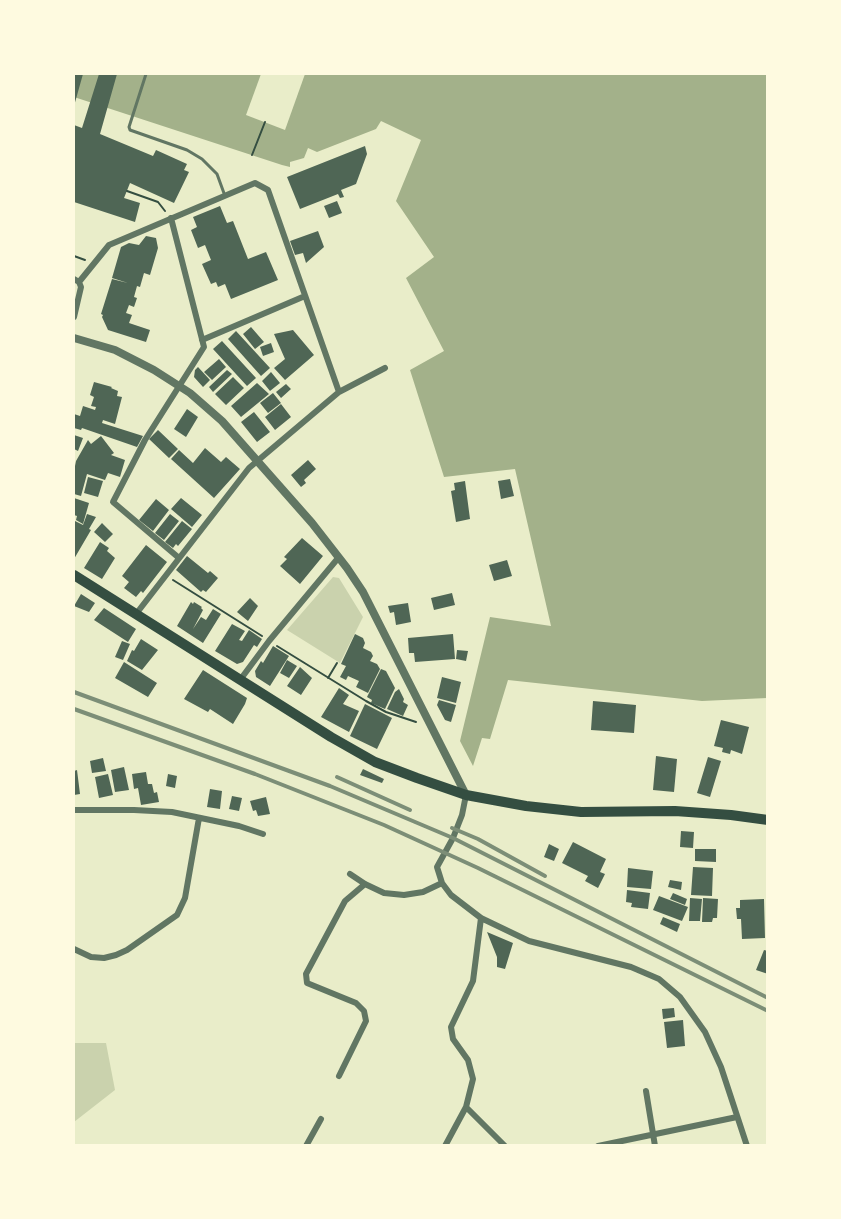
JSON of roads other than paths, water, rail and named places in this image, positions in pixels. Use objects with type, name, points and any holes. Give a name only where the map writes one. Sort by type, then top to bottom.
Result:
[{"type":"highway","points":[[74,575],[331,737],[375,762],[466,795],[581,812],[675,811],[768,820]]},
{"type":"street","points":[[74,317],[81,290],[76,281],[110,245],[255,183],[268,190],[339,392]]},
{"type":"street","points":[[171,218],[204,347],[145,440],[113,502],[179,558]]},
{"type":"street","points":[[202,340],[305,296]]},
{"type":"street","points":[[74,338],[115,351],[154,370],[179,385],[207,407],[312,523],[339,557],[377,617],[466,795],[462,815],[438,867],[442,883],[459,903],[481,918],[529,941],[631,967],[659,979],[681,997],[705,1032],[721,1067],[747,1146]]},
{"type":"street","points":[[135,614],[249,468],[339,392],[385,368]]},
{"type":"street","points":[[240,680],[269,641],[339,557]]},
{"type":"street","points":[[74,810],[153,810],[239,826],[263,834]]},
{"type":"street","points":[[74,949],[91,957],[104,958],[116,955],[177,915],[185,898],[199,818]]},
{"type":"street","points":[[350,874],[384,893],[404,895],[423,892],[442,883]]},
{"type":"street","points":[[339,1076],[366,1021],[364,1011],[356,1003],[307,983],[306,974],[345,901],[365,884]]},
{"type":"street","points":[[445,1146],[466,1107],[473,1079],[468,1060],[453,1040],[451,1027],[473,981],[481,918]]},
{"type":"street","points":[[646,1091],[655,1146]]},
{"type":"street","points":[[466,1107],[505,1146]]},
{"type":"street","points":[[598,1146],[738,1117]]},
{"type":"street","points":[[306,1146],[321,1119]]},
{"type":"lane","points":[[146,74],[130,130],[187,150],[202,159],[217,174],[225,196]]},
{"type":"railway","points":[[74,692],[330,786],[453,838],[768,998]]},
{"type":"railway","points":[[74,709],[255,774],[384,825],[478,868],[768,1011]]},
{"type":"railway","points":[[337,777],[410,810]]},
{"type":"railway","points":[[452,828],[478,839],[545,876]]}]
